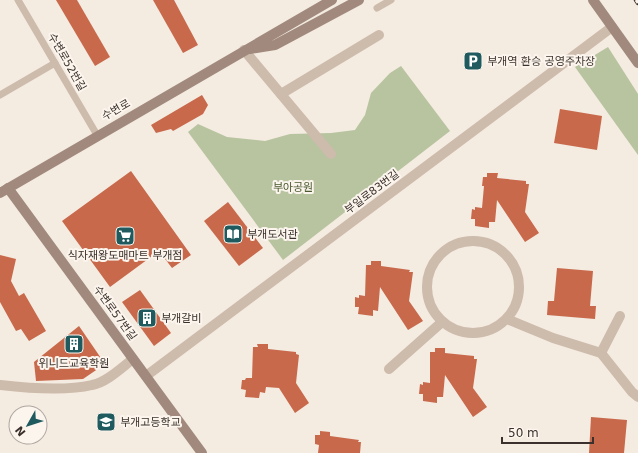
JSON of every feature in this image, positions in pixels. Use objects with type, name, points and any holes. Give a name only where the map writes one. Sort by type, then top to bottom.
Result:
[{"type":"street","name":"수변로","points":[[244,50],[253,37],[318,0]]},
{"type":"street","name":"수변로","points":[[4,190],[332,0]]},
{"type":"street","name":"수변로","points":[[244,50],[275,45],[359,0]]},
{"type":"street","points":[[593,0],[638,63]]},
{"type":"street","name":"부일로83번길","points":[[146,376],[612,27]]},
{"type":"street","points":[[281,94],[379,35]]},
{"type":"street","points":[[244,50],[331,154]]},
{"type":"street","name":"수변로57번길","points":[[4,190],[146,376],[202,453]]},
{"type":"street","points":[[471,241],[486,242],[501,250],[512,261],[518,275],[520,291],[516,306],[507,319],[496,328],[482,333],[468,334],[454,330],[442,322],[432,310],[427,295],[427,279],[432,264],[442,252],[455,244],[471,241]]},
{"type":"street","points":[[601,352],[620,316]]},
{"type":"street","points":[[507,319],[553,338],[601,352],[632,392],[638,397]]},
{"type":"street","points":[[389,369],[442,322]]},
{"type":"street","points":[[0,385],[29,388],[92,385],[103,381],[133,359]]},
{"type":"lane","name":"수변로52번길","points":[[18,0],[97,135]]},
{"type":"lane","points":[[377,8],[391,0]]},
{"type":"lane","points":[[0,95],[55,63]]},
{"type":"green space","points":[[608,47],[638,94],[638,155],[575,67]]},
{"type":"green space","name":"부아공원","points":[[401,66],[450,131],[283,260],[188,132],[198,124],[227,137],[265,141],[290,134],[331,133],[355,130],[365,115],[371,93],[390,73]]},
{"type":"building","points":[[56,0],[77,0],[110,57],[95,66]]},
{"type":"building","points":[[153,0],[174,0],[198,45],[183,53]]},
{"type":"building","points":[[202,95],[208,105],[203,114],[173,131],[171,129],[156,133],[151,125]]},
{"type":"building","points":[[560,109],[602,116],[597,150],[554,143]]},
{"type":"building","name":"식자재왕도매마트 부개점","points":[[131,171],[191,255],[172,268],[159,251],[110,287],[62,221]]},
{"type":"building","points":[[487,173],[498,173],[497,178],[526,181],[526,184],[529,184],[525,212],[539,233],[525,242],[497,200],[495,222],[489,222],[489,228],[475,226],[475,219],[471,219],[472,209],[475,210],[475,207],[482,208],[484,186],[482,186],[483,177],[487,177]]},
{"type":"building","name":"부개도서관","points":[[228,202],[263,248],[239,266],[204,221]]},
{"type":"building","points":[[0,255],[16,259],[11,281],[19,296],[24,293],[46,331],[29,341],[21,329],[16,331],[0,302]]},
{"type":"building","points":[[371,261],[381,261],[381,266],[410,270],[409,272],[413,272],[409,301],[423,321],[408,330],[380,287],[378,311],[373,310],[373,316],[358,314],[359,307],[355,307],[355,297],[359,298],[359,295],[365,296],[366,265],[371,265]]},
{"type":"building","points":[[557,268],[593,271],[590,306],[596,306],[595,319],[547,315],[548,301],[554,301]]},
{"type":"building","name":"부개갈비","points":[[140,290],[171,333],[154,346],[122,302]]},
{"type":"building","name":"위니드교육학원","points":[[79,326],[105,364],[83,379],[36,381],[34,362]]},
{"type":"building","points":[[257,344],[268,344],[268,349],[296,352],[296,354],[299,355],[296,383],[309,403],[295,413],[279,388],[266,387],[265,393],[260,392],[259,398],[245,397],[246,390],[241,389],[242,380],[252,378],[253,347],[258,347]]},
{"type":"building","points":[[435,348],[445,348],[445,353],[474,356],[474,359],[477,359],[473,388],[487,407],[473,417],[445,375],[443,397],[437,397],[437,403],[423,401],[423,394],[419,394],[420,384],[423,385],[423,382],[430,383],[430,352],[435,352]]},
{"type":"building","points":[[591,417],[627,420],[624,453],[589,453]]},
{"type":"building","points":[[320,431],[330,432],[330,436],[359,440],[358,442],[361,442],[360,453],[318,453],[319,445],[315,444],[315,435],[320,435]]},
{"type":"place","name":"부개역 환승 공영주차장","points":[[473,61]]},
{"type":"place","name":"부개도서관","points":[[233,234]]},
{"type":"place","name":"식자재왕도매마트 부개점","points":[[125,236]]},
{"type":"place","name":"부개갈비","points":[[147,318]]},
{"type":"place","name":"위니드교육학원","points":[[74,344]]},
{"type":"place","name":"부개고등학교","points":[[106,422]]}]
